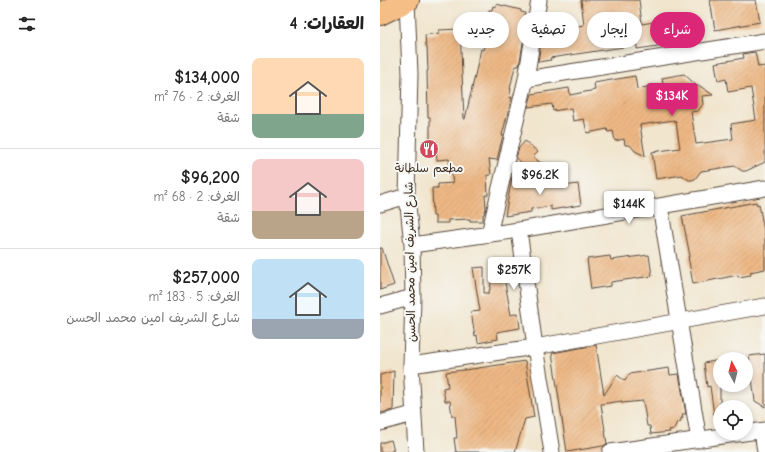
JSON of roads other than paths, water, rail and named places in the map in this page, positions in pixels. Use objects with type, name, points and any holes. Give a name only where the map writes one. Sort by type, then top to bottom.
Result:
[{"type":"main road","points":[[380,14],[407,0]]},
{"type":"street","name":"شارع الشريف امين محمد الحسن","points":[[407,0],[410,74],[407,196],[412,245],[411,365],[416,452]]},
{"type":"street","points":[[489,234],[526,79],[539,0]]},
{"type":"street","points":[[526,79],[765,41]]},
{"type":"street","points":[[412,245],[519,230],[765,188]]},
{"type":"street","points":[[380,204],[407,196]]},
{"type":"street","points":[[660,206],[699,440]]},
{"type":"street","points":[[519,230],[535,347],[552,452]]},
{"type":"street","points":[[380,306],[412,297]]},
{"type":"street","points":[[411,365],[535,347],[765,306]]},
{"type":"street","points":[[380,423],[414,414]]},
{"type":"street","points":[[610,452],[763,431],[764,452]]},
{"type":"place","name":"مطعم سلطانة","points":[[429,149]]}]
